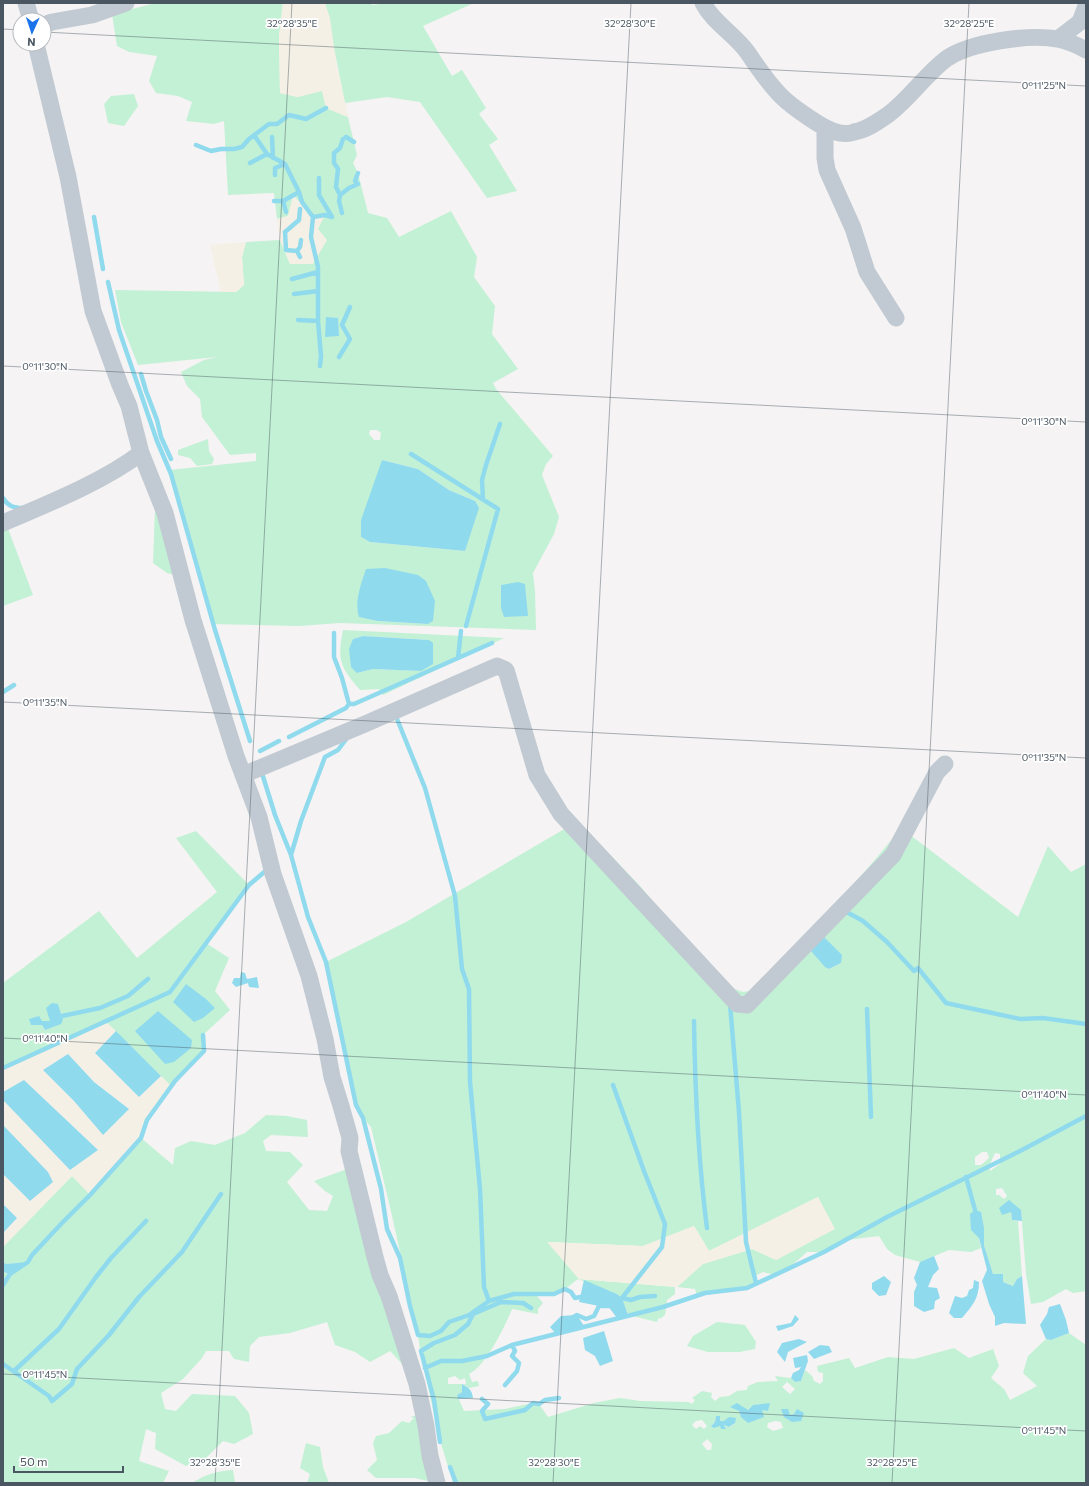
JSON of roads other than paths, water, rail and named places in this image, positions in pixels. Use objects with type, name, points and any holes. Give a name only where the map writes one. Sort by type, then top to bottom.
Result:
[{"type":"street","points":[[52,22],[92,15],[126,3]]},
{"type":"street","points":[[703,3],[715,18],[746,50],[766,79],[782,97],[825,128],[837,133],[854,133],[870,126],[888,114],[906,99],[934,70],[947,59],[959,52],[1001,41],[1032,38],[1058,39],[1086,50]]},
{"type":"street","points":[[1058,39],[1084,20]]},
{"type":"street","points":[[38,52],[68,177],[93,311],[129,406],[141,452],[165,513],[193,620],[243,775],[259,817],[273,874],[286,913],[298,942],[314,993],[332,1077],[342,1106],[350,1138],[349,1151],[366,1214],[375,1258],[389,1296],[417,1384],[436,1483]]},
{"type":"street","points":[[825,128],[825,158],[827,170],[853,228],[867,272],[896,318]]},
{"type":"street","points":[[3,523],[90,484],[131,461],[141,452]]},
{"type":"street","points":[[243,775],[365,724],[497,666],[506,670],[537,775],[561,814],[737,1004],[747,1005],[893,855],[937,772],[945,764]]},
{"type":"water","points":[[326,317],[338,318],[339,336],[325,337]]},
{"type":"water","points":[[382,460],[418,469],[449,490],[475,501],[479,508],[465,551],[370,542],[361,537],[361,520]]},
{"type":"water","points":[[385,568],[418,575],[426,581],[435,601],[433,621],[428,624],[378,621],[359,617],[357,605],[360,587],[366,569]]},
{"type":"water","points":[[518,582],[525,584],[528,616],[504,617],[501,608],[501,585]]},
{"type":"water","points":[[363,636],[429,640],[433,643],[433,664],[421,671],[373,669],[357,673],[351,667],[349,649],[353,639]]},
{"type":"water","points":[[824,937],[842,955],[841,963],[829,969],[825,967],[810,950]]},
{"type":"water","points":[[241,972],[245,973],[247,979],[257,977],[259,988],[249,987],[248,983],[236,987],[232,983],[234,978],[240,978]]},
{"type":"water","points":[[186,984],[215,1008],[203,1018],[194,1022],[173,1002]]},
{"type":"water","points":[[52,1003],[58,1004],[63,1020],[61,1024],[45,1030],[42,1025],[31,1025],[29,1019],[39,1016],[42,1021],[50,1021],[46,1008]]},
{"type":"water","points":[[158,1011],[192,1040],[191,1048],[174,1062],[165,1064],[135,1031]]},
{"type":"water","points":[[116,1031],[161,1076],[139,1097],[95,1053]]},
{"type":"water","points":[[68,1054],[94,1082],[129,1109],[103,1135],[74,1101],[43,1070]]},
{"type":"water","points":[[24,1080],[98,1150],[70,1170],[3,1100],[3,1092]]},
{"type":"water","points":[[3,1125],[48,1172],[53,1182],[30,1201],[3,1174]]},
{"type":"water","points":[[1009,1200],[1021,1210],[1022,1221],[1012,1220],[1011,1212],[1002,1215],[999,1208]]},
{"type":"water","points":[[3,1204],[17,1218],[3,1233]]},
{"type":"water","points":[[975,1210],[981,1212],[984,1228],[984,1245],[993,1274],[1003,1274],[1003,1282],[1013,1286],[1017,1279],[1022,1276],[1026,1324],[1004,1323],[995,1326],[995,1317],[989,1304],[982,1281],[987,1270],[979,1238],[971,1230],[970,1214]]},
{"type":"water","points":[[934,1256],[939,1269],[933,1275],[928,1287],[937,1288],[940,1298],[935,1301],[934,1309],[924,1312],[914,1306],[914,1292],[917,1285],[914,1278],[920,1262]]},
{"type":"water","points":[[3,1262],[6,1264],[28,1262],[10,1274],[3,1272]]},
{"type":"water","points":[[884,1276],[891,1282],[886,1295],[879,1296],[872,1289],[872,1283]]},
{"type":"water","points":[[584,1280],[617,1294],[622,1298],[628,1315],[617,1318],[608,1306],[599,1306],[579,1302]]},
{"type":"water","points":[[974,1280],[979,1282],[979,1288],[974,1302],[962,1318],[954,1318],[949,1313],[955,1296],[962,1298],[967,1296],[969,1290],[973,1288]]},
{"type":"water","points":[[1060,1304],[1069,1333],[1051,1340],[1046,1339],[1040,1325],[1047,1314],[1049,1307]]},
{"type":"water","points":[[577,1315],[584,1326],[556,1334],[550,1327],[561,1316]]},
{"type":"water","points":[[795,1315],[799,1319],[793,1326],[778,1331],[776,1326],[791,1323]]},
{"type":"water","points":[[604,1331],[613,1361],[600,1366],[595,1356],[585,1350],[583,1338]]},
{"type":"water","points":[[799,1339],[807,1342],[788,1352],[785,1362],[777,1352],[782,1343]]},
{"type":"water","points":[[820,1345],[829,1346],[832,1352],[814,1359],[808,1352]]},
{"type":"water","points":[[807,1355],[808,1361],[801,1381],[795,1382],[791,1378],[793,1373],[801,1367],[795,1368],[793,1358]]},
{"type":"water","points":[[462,1384],[470,1390],[473,1398],[458,1399],[457,1395],[462,1392]]},
{"type":"water","points":[[737,1403],[748,1410],[753,1405],[770,1403],[768,1411],[762,1410],[764,1417],[748,1423],[741,1417],[739,1411],[730,1407]]},
{"type":"water","points":[[781,1409],[788,1409],[790,1415],[794,1414],[797,1409],[804,1413],[801,1421],[792,1422],[784,1417]]},
{"type":"water","points":[[716,1416],[720,1416],[720,1421],[724,1421],[729,1417],[736,1418],[735,1423],[729,1427],[724,1425],[726,1429],[721,1429],[720,1426],[714,1428],[711,1426],[715,1422]]},
{"type":"waterway","points":[[196,145],[211,151],[242,147],[249,139],[269,124],[277,124],[289,115],[306,119],[326,108]]},
{"type":"waterway","points":[[254,135],[267,154],[285,164],[299,192],[302,202],[313,217],[311,237],[318,267],[318,321],[321,356],[320,366]]},
{"type":"waterway","points":[[272,137],[273,158]]},
{"type":"waterway","points":[[346,137],[354,142]]},
{"type":"waterway","points":[[342,213],[339,201],[340,195],[336,187],[338,169],[334,163],[334,153],[340,148],[343,139]]},
{"type":"waterway","points":[[250,163],[267,154]]},
{"type":"waterway","points":[[275,175],[275,168],[285,164]]},
{"type":"waterway","points":[[340,195],[349,188],[358,184],[355,181],[358,173]]},
{"type":"waterway","points":[[319,178],[319,195],[332,217]]},
{"type":"waterway","points":[[274,201],[283,201],[299,192]]},
{"type":"waterway","points":[[283,201],[286,212]]},
{"type":"waterway","points":[[297,251],[286,250],[285,232],[299,220],[300,209]]},
{"type":"waterway","points":[[313,217],[325,215],[332,217]]},
{"type":"waterway","points":[[94,217],[103,269]]},
{"type":"waterway","points":[[300,257],[297,251],[300,247],[301,240]]},
{"type":"waterway","points":[[292,279],[318,272]]},
{"type":"waterway","points":[[108,282],[119,330],[157,441],[171,474],[215,630],[250,741]]},
{"type":"waterway","points":[[294,294],[318,291]]},
{"type":"waterway","points":[[339,357],[350,339],[342,325],[350,307]]},
{"type":"waterway","points":[[298,320],[318,321]]},
{"type":"waterway","points":[[141,374],[157,420],[161,437],[171,459]]},
{"type":"waterway","points":[[483,499],[482,480],[500,424]]},
{"type":"waterway","points":[[411,454],[498,509],[466,626]]},
{"type":"waterway","points":[[3,498],[11,506],[23,508]]},
{"type":"waterway","points":[[458,658],[461,631]]},
{"type":"waterway","points":[[289,737],[346,708],[349,704],[342,678],[334,657],[334,633]]},
{"type":"waterway","points":[[349,704],[354,704],[492,643]]},
{"type":"waterway","points":[[3,692],[14,685]]},
{"type":"waterway","points":[[397,719],[425,788],[455,896],[462,969],[469,989],[470,1082],[480,1189],[484,1287],[489,1301]]},
{"type":"waterway","points":[[347,738],[338,750],[325,757],[301,821],[291,855],[308,917],[326,962],[356,1105],[363,1118],[381,1189],[387,1229],[400,1258],[418,1335],[430,1336],[441,1331],[449,1322],[469,1315],[489,1301],[514,1294],[554,1294],[565,1289],[571,1292],[575,1298],[586,1296]]},
{"type":"waterway","points":[[260,751],[279,741]]},
{"type":"waterway","points":[[261,770],[275,815],[291,855]]},
{"type":"waterway","points":[[3,1068],[170,992],[249,885],[269,868]]},
{"type":"waterway","points":[[843,910],[863,921],[887,942],[914,971],[918,968],[946,1003],[1020,1019],[1043,1018],[1086,1024]]},
{"type":"waterway","points":[[62,1016],[100,1008],[128,996],[148,979]]},
{"type":"waterway","points":[[730,1004],[739,1112],[746,1242],[756,1283]]},
{"type":"waterway","points":[[867,1009],[871,1117]]},
{"type":"waterway","points":[[694,1021],[695,1073],[701,1177],[707,1228]]},
{"type":"waterway","points":[[3,1285],[10,1274],[28,1262],[32,1255],[90,1195],[141,1138],[147,1120],[175,1081],[204,1051],[203,1035]]},
{"type":"waterway","points":[[613,1085],[665,1224],[662,1247],[622,1298]]},
{"type":"waterway","points":[[425,1368],[441,1361],[462,1361],[487,1356],[512,1345],[663,1307],[705,1293],[747,1288],[824,1252],[887,1217],[1022,1150],[1086,1116]]},
{"type":"waterway","points":[[966,1177],[975,1210]]},
{"type":"waterway","points":[[3,1364],[49,1396],[52,1401],[72,1384],[77,1369],[109,1335],[139,1297],[182,1252],[221,1194]]},
{"type":"waterway","points":[[14,1371],[59,1329],[111,1258],[146,1221]]},
{"type":"waterway","points":[[620,1300],[622,1298],[631,1300],[640,1297],[655,1296]]},
{"type":"waterway","points":[[440,1442],[434,1400],[421,1351],[434,1343],[455,1335],[468,1324],[473,1314],[501,1302],[523,1303],[531,1308]]},
{"type":"waterway","points":[[572,1318],[577,1315],[586,1319],[594,1316],[599,1306],[611,1306]]},
{"type":"waterway","points":[[505,1385],[517,1371],[519,1363],[512,1356],[515,1351],[512,1345]]},
{"type":"waterway","points":[[482,1399],[488,1404],[482,1411],[485,1419],[525,1410],[533,1403],[539,1404],[545,1400],[559,1398]]},
{"type":"waterway","points":[[450,1467],[456,1483]]}]
